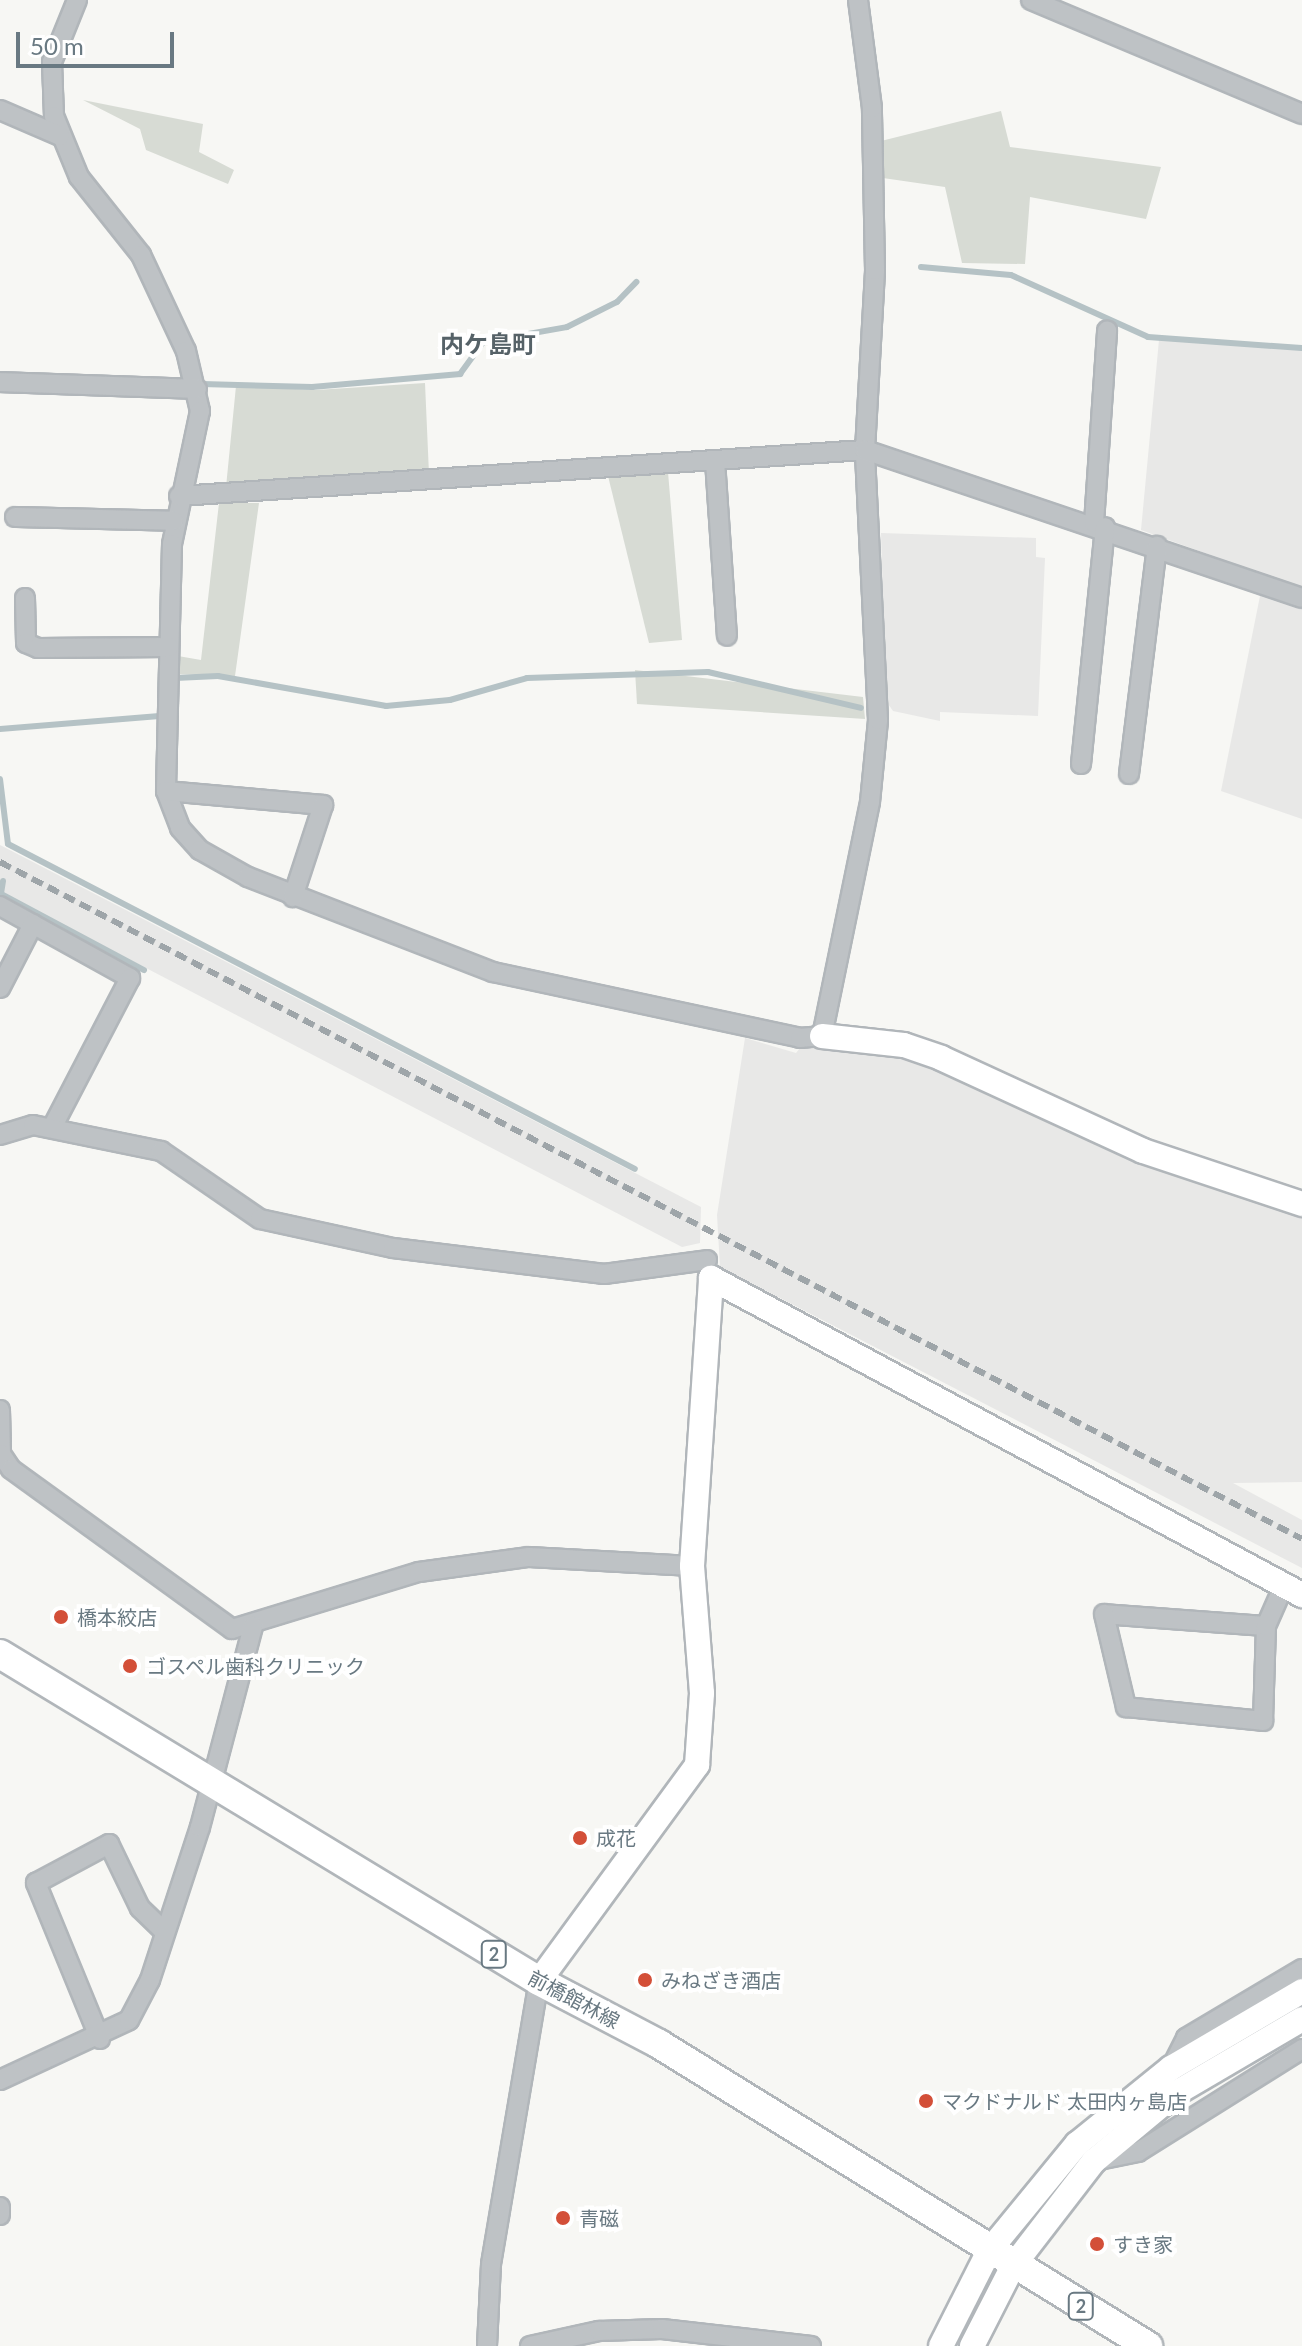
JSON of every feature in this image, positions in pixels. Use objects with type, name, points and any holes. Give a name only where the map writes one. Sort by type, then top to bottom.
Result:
[{"type":"main road","name":"前橋館林線","points":[[0,1654],[539,1981],[659,2044],[1013,2266],[1148,2346]]},
{"type":"street","points":[[77,0],[52,62],[60,136],[79,177],[141,255],[197,389],[201,427],[174,521],[166,791],[174,819],[200,850],[293,897],[493,972],[739,1030],[904,1045],[941,1058],[1143,1151],[1302,1204]]},
{"type":"street","points":[[822,1036],[870,802],[878,720],[865,450],[875,264],[872,108],[858,0]]},
{"type":"street","points":[[1031,0],[1302,114]]},
{"type":"street","points":[[0,110],[60,136]]},
{"type":"street","points":[[1081,764],[1099,525],[1107,330]]},
{"type":"street","points":[[0,382],[197,389]]},
{"type":"street","points":[[179,496],[865,450],[1099,525],[1302,598]]},
{"type":"street","points":[[715,461],[727,636]]},
{"type":"street","points":[[15,517],[174,521]]},
{"type":"street","points":[[1129,774],[1157,546]]},
{"type":"street","points":[[25,598],[26,643],[38,648],[169,647]]},
{"type":"street","points":[[166,791],[323,805],[293,897]]},
{"type":"street","points":[[0,906],[130,978],[52,1128]]},
{"type":"street","points":[[0,988],[33,924]]},
{"type":"street","points":[[0,1135],[33,1125],[161,1151],[260,1219],[393,1248],[604,1274],[707,1260]]},
{"type":"street","points":[[487,2346],[491,2264],[539,1981],[697,1765],[702,1693],[692,1566],[711,1278],[1293,1590],[1266,1626],[1263,1721],[1137,1713],[1126,1707],[1104,1614],[1266,1626]]},
{"type":"street","points":[[0,1410],[1,1454],[11,1469],[224,1627],[253,1626],[419,1572],[466,1565],[529,1557],[692,1566]]},
{"type":"street","points":[[0,2080],[100,2039],[129,2020],[213,1781],[253,1626]]},
{"type":"street","points":[[100,2039],[36,1883],[109,1844],[140,1908],[163,1930]]},
{"type":"street","points":[[1171,2068],[1186,2038],[1211,2020],[1302,1969]]},
{"type":"street","points":[[941,2346],[989,2251],[1077,2144],[1171,2068],[1302,1991]]},
{"type":"street","points":[[972,2346],[1013,2266],[1094,2161],[1176,2093],[1302,2019]]},
{"type":"street","points":[[1094,2161],[1138,2152],[1225,2093],[1302,2049]]},
{"type":"street","points":[[0,2207],[0,2215]]},
{"type":"street","points":[[530,2346],[599,2331],[811,2346]]},
{"type":"shaded area","points":[[83,100],[203,124],[199,152],[234,170],[228,184],[146,150],[140,129]]},
{"type":"shaded area","points":[[1001,111],[1010,147],[1161,167],[1146,219],[1030,197],[1025,264],[962,263],[945,187],[876,177],[877,142]]},
{"type":"shaded area","points":[[1159,340],[1302,350],[1302,588],[1141,530]]},
{"type":"shaded area","points":[[425,383],[429,474],[226,487],[236,386],[316,390]]},
{"type":"shaded area","points":[[668,472],[682,640],[649,643],[608,476]]},
{"type":"shaded area","points":[[219,503],[259,503],[235,676],[177,674],[178,656],[201,660]]},
{"type":"shaded area","points":[[881,533],[1036,538],[1036,557],[1045,558],[1038,716],[940,712],[940,721],[893,711],[886,701]]},
{"type":"shaded area","points":[[1261,591],[1302,606],[1302,819],[1221,791]]},
{"type":"shaded area","points":[[635,670],[863,697],[865,719],[637,704]]},
{"type":"shaded area","points":[[0,845],[701,1207],[700,1243],[682,1247],[0,892]]},
{"type":"shaded area","points":[[745,1038],[796,1053],[803,1044],[913,1060],[1302,1217],[1302,1482],[1233,1483],[1302,1520],[1302,1568],[720,1267],[717,1215]]},
{"type":"waterway","points":[[921,267],[1011,275],[1148,337],[1302,348]]},
{"type":"waterway","points":[[202,384],[312,387],[460,374],[483,342],[567,327],[617,302],[636,282]]},
{"type":"waterway","points":[[175,678],[218,676],[386,706],[450,700],[527,678],[708,672],[861,708]]},
{"type":"waterway","points":[[0,729],[159,716]]},
{"type":"waterway","points":[[0,779],[8,844],[635,1169]]},
{"type":"waterway","points":[[3,881],[1,894],[144,970]]},
{"type":"railway","points":[[0,862],[1302,1539]]},
{"type":"place","name":"橋本絞店","points":[[61,1617]]},
{"type":"place","name":"ゴスペル歯科クリニック","points":[[130,1666]]},
{"type":"place","name":"成花","points":[[580,1838]]},
{"type":"place","name":"みねざき酒店","points":[[645,1980]]},
{"type":"place","name":"マクドナルド 太田内ヶ島店","points":[[926,2101]]},
{"type":"place","name":"青磁","points":[[563,2218]]},
{"type":"place","name":"すき家","points":[[1097,2244]]},
{"type":"district","name":"内ケ島町","points":[[488,344]]}]
